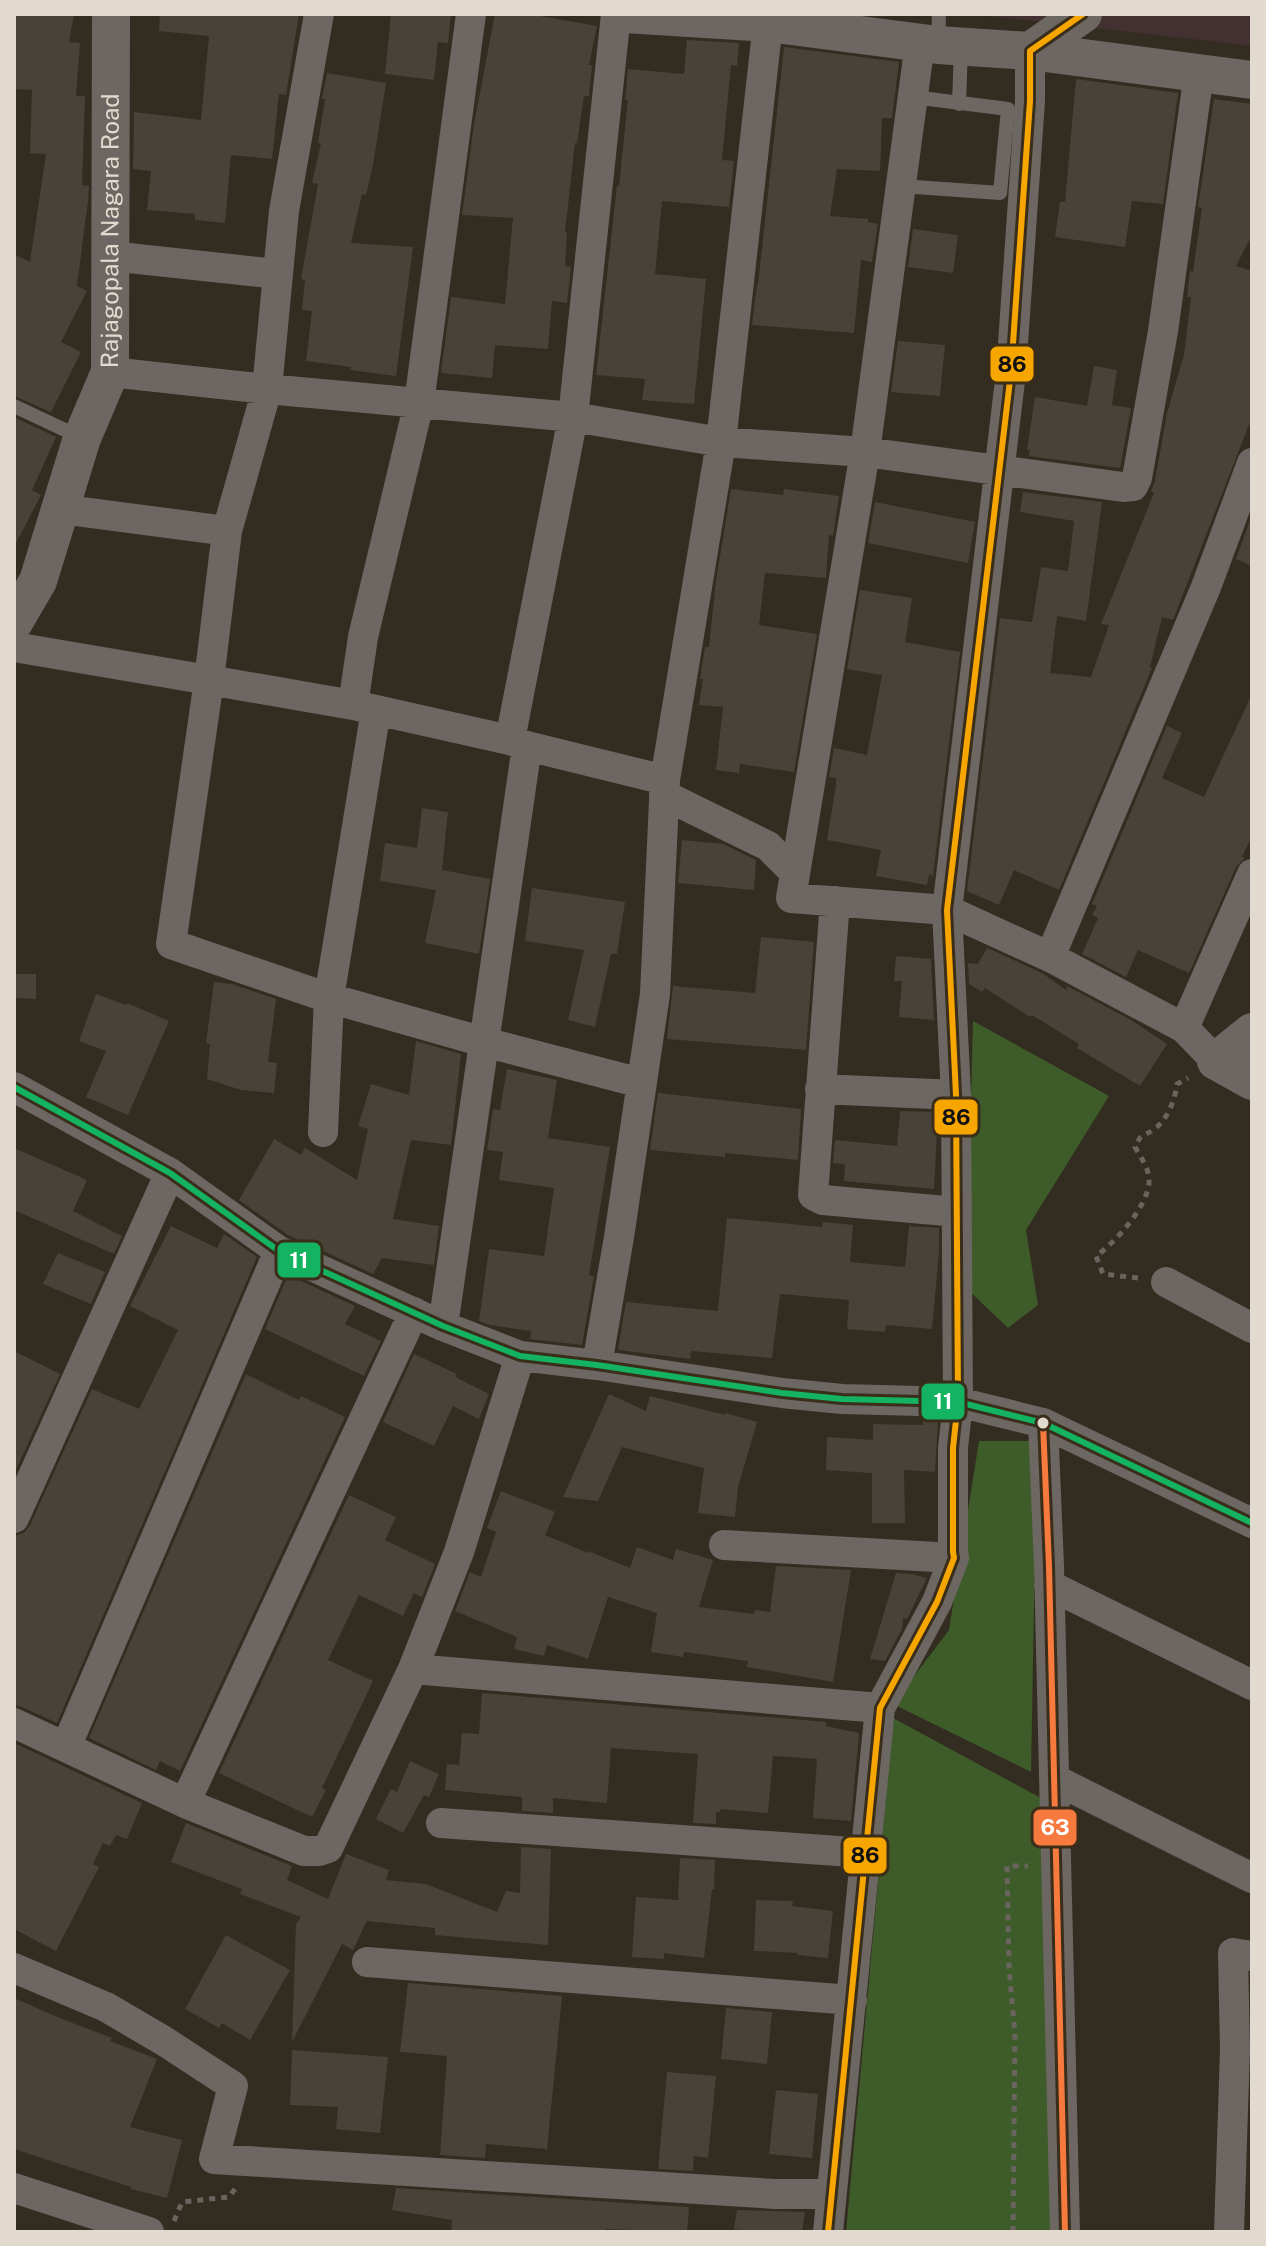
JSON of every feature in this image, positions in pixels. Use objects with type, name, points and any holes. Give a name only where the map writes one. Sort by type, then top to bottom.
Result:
[{"type":"street","name":"Rajagopala Nagara Road","points":[[14,622],[38,581],[82,438],[110,372],[111,14]]},
{"type":"street","points":[[319,14],[284,211],[267,389],[227,531],[171,944],[329,998],[641,1083]]},
{"type":"street","points":[[323,1132],[329,998],[364,708],[363,637],[419,403],[471,14]]},
{"type":"street","points":[[443,1326],[484,1042],[519,743],[573,417],[616,14]]},
{"type":"street","points":[[625,14],[940,37],[1252,80]]},
{"type":"street","points":[[1030,51],[1083,14]]},
{"type":"street","points":[[597,1365],[655,994],[665,788],[721,442],[768,23]]},
{"type":"street","points":[[940,37],[913,97],[865,452],[791,898],[947,910],[1050,957],[1184,1028],[1216,1061],[1252,1081]]},
{"type":"street","points":[[828,2232],[880,1708],[937,1602],[954,1558],[953,1448],[958,1402],[956,1095],[947,910],[1012,356],[1030,101],[1030,51]]},
{"type":"street","points":[[110,372],[573,417],[721,442],[865,452],[1133,486],[1137,478],[1163,331],[1199,73]]},
{"type":"street","points":[[110,256],[277,274]]},
{"type":"street","points":[[1050,957],[1200,602],[1252,463]]},
{"type":"street","points":[[60,509],[227,531]]},
{"type":"street","points":[[14,647],[364,708],[519,743],[665,788],[768,846],[795,873]]},
{"type":"street","points":[[1184,1028],[1252,874]]},
{"type":"street","points":[[835,901],[813,1195],[823,1200],[957,1212]]},
{"type":"street","points":[[1216,1061],[1252,1032]]},
{"type":"street","points":[[14,1087],[170,1173],[279,1251],[443,1326],[520,1356],[782,1393],[842,1399],[958,1402],[1043,1423],[1252,1523]]},
{"type":"street","points":[[820,1089],[956,1095]]},
{"type":"street","points":[[14,1518],[170,1173]]},
{"type":"street","points":[[66,1747],[279,1251]]},
{"type":"street","points":[[1166,1282],[1252,1328]]},
{"type":"street","points":[[185,1803],[414,1312]]},
{"type":"street","points":[[14,1723],[185,1803],[304,1851],[328,1848],[413,1669],[459,1552],[520,1356]]},
{"type":"street","points":[[1043,1423],[1065,2232]]},
{"type":"street","points":[[724,1545],[954,1558]]},
{"type":"street","points":[[1049,1585],[1252,1685]]},
{"type":"street","points":[[413,1669],[880,1708]]},
{"type":"street","points":[[1054,1779],[1252,1878]]},
{"type":"street","points":[[441,1823],[866,1853]]},
{"type":"street","points":[[1229,2232],[1235,2050],[1233,1953],[1252,1956]]},
{"type":"street","points":[[367,1962],[852,2000]]},
{"type":"street","points":[[14,1968],[106,2007],[233,2086],[214,2159],[775,2194],[831,2194]]},
{"type":"street","points":[[14,2188],[149,2232]]},
{"type":"lane","points":[[940,37],[959,104]]},
{"type":"lane","points":[[901,186],[1000,193],[1008,109],[913,97]]},
{"type":"lane","points":[[14,406],[82,438]]},
{"type":"path","points":[[1166,1282],[1103,1274],[1096,1256],[1109,1248],[1128,1227],[1149,1184],[1146,1165],[1135,1147],[1141,1135],[1156,1129],[1175,1100],[1177,1084],[1216,1061]]},
{"type":"path","points":[[1013,2232],[1015,2034],[1009,1968],[1007,1866],[1057,1865]]},
{"type":"path","points":[[169,2232],[182,2202],[229,2197],[260,2162]]},
{"type":"shaded area","points":[[973,14],[1252,14],[1252,46]]},
{"type":"green space","points":[[973,1021],[1109,1096],[1026,1230],[1038,1305],[1008,1328],[966,1288]]},
{"type":"green space","points":[[979,1441],[1037,1441],[1031,1772],[893,1704],[949,1630]]},
{"type":"green space","points":[[893,1718],[1041,1798],[1053,2232],[846,2232]]},
{"type":"building","points":[[14,14],[74,14],[69,42],[80,43],[76,96],[85,96],[82,185],[89,186],[77,286],[87,291],[61,342],[81,352],[51,412],[14,396],[14,254],[30,262],[46,154],[30,153],[32,90],[14,89]]},
{"type":"building","points":[[160,14],[299,14],[286,95],[279,94],[272,159],[231,155],[225,223],[195,220],[195,214],[147,210],[151,171],[133,169],[134,112],[201,120],[209,36],[159,31]]},
{"type":"building","points":[[391,14],[451,14],[448,43],[438,42],[434,80],[385,74]]},
{"type":"building","points":[[495,14],[529,14],[597,26],[589,65],[592,65],[589,96],[584,96],[575,143],[565,232],[565,266],[571,267],[567,303],[552,301],[548,349],[495,345],[492,378],[441,373],[451,297],[505,304],[513,218],[462,215],[474,124]]},
{"type":"building","points":[[687,40],[739,43],[737,66],[731,65],[722,160],[734,161],[729,207],[662,201],[655,274],[706,279],[694,404],[642,400],[645,379],[596,375],[628,100],[625,100],[628,69],[684,74]]},
{"type":"building","points":[[784,47],[899,62],[892,118],[882,118],[880,171],[837,169],[830,216],[868,219],[868,222],[878,224],[872,262],[861,260],[854,333],[752,325]]},
{"type":"building","points":[[327,73],[386,83],[373,165],[366,195],[362,194],[351,243],[413,247],[396,376],[306,361],[312,311],[302,310],[305,280],[301,279],[318,184],[312,183],[321,143],[318,143]]},
{"type":"building","points":[[1076,79],[1178,93],[1163,204],[1132,201],[1125,247],[1055,237],[1060,202],[1065,202]]},
{"type":"building","points":[[1214,99],[1252,104],[1252,235],[1236,266],[1252,271],[1252,417],[1173,620],[1162,617],[1152,668],[1059,890],[1014,870],[999,905],[967,891],[1000,618],[1032,622],[1041,567],[1068,571],[1074,521],[1020,512],[1023,492],[1102,502],[1086,621],[1057,616],[1050,673],[1091,677],[1109,625],[1101,624],[1154,493],[1151,491],[1167,413],[1184,355],[1191,297],[1187,297],[1190,271],[1193,272],[1202,208],[1198,207]]},
{"type":"building","points":[[913,229],[958,235],[953,273],[908,267]]},
{"type":"building","points":[[898,341],[945,345],[940,396],[891,392]]},
{"type":"building","points":[[1094,366],[1117,370],[1112,405],[1131,408],[1120,468],[1029,456],[1030,450],[1027,450],[1035,397],[1087,406]]},
{"type":"building","points":[[14,417],[56,437],[32,490],[41,495],[14,547]]},
{"type":"building","points":[[731,489],[783,495],[784,489],[839,496],[833,536],[829,535],[826,578],[765,573],[759,625],[817,634],[794,772],[740,764],[739,773],[716,770],[723,707],[699,705],[703,679],[700,679],[705,647],[709,647]]},
{"type":"building","points":[[875,502],[975,522],[968,563],[868,543]]},
{"type":"building","points":[[1252,515],[1252,566],[1236,559]]},
{"type":"building","points":[[860,590],[912,598],[905,642],[960,652],[933,876],[929,874],[927,885],[876,876],[881,850],[827,840],[836,785],[836,778],[829,777],[834,748],[867,755],[882,675],[847,669]]},
{"type":"building","points":[[1252,694],[1252,836],[1242,857],[1245,858],[1236,867],[1189,973],[1138,950],[1126,977],[1082,954],[1098,918],[1092,915],[1097,906],[1092,904],[1167,726],[1182,733],[1162,778],[1204,797]]},
{"type":"building","points":[[422,808],[448,812],[442,870],[490,879],[479,954],[425,943],[436,890],[380,881],[385,843],[417,848]]},
{"type":"building","points":[[682,840],[723,844],[756,860],[754,890],[678,883]]},
{"type":"building","points":[[532,888],[625,902],[617,954],[611,954],[595,1027],[568,1020],[584,950],[525,941]]},
{"type":"building","points":[[761,937],[814,942],[806,1050],[667,1039],[673,986],[755,993]]},
{"type":"building","points":[[987,948],[1131,1020],[1167,1044],[1140,1086],[1077,1048],[1079,1044],[1032,1015],[1030,1017],[985,988],[982,992],[969,984],[968,963],[978,964]]},
{"type":"building","points":[[896,956],[931,959],[934,1020],[899,1017],[902,981],[894,981]]},
{"type":"building","points":[[14,974],[36,974],[36,999],[14,998]]},
{"type":"building","points":[[214,982],[232,984],[276,999],[268,1062],[277,1063],[274,1093],[241,1090],[207,1079],[210,1044],[206,1043]]},
{"type":"building","points":[[96,994],[169,1021],[128,1115],[86,1097],[106,1051],[79,1041]]},
{"type":"building","points":[[416,1041],[461,1054],[451,1145],[411,1140],[393,1219],[439,1226],[434,1265],[382,1258],[373,1274],[288,1235],[239,1200],[274,1139],[301,1155],[305,1148],[357,1180],[368,1129],[358,1126],[371,1084],[409,1095]]},
{"type":"building","points":[[507,1069],[557,1080],[548,1138],[610,1147],[589,1275],[594,1276],[582,1345],[530,1339],[531,1331],[479,1321],[489,1249],[544,1256],[554,1188],[499,1180],[503,1152],[487,1150],[493,1109],[500,1110]]},
{"type":"building","points":[[658,1093],[801,1109],[798,1160],[650,1150]]},
{"type":"building","points":[[900,1111],[938,1112],[934,1189],[844,1181],[845,1164],[833,1163],[835,1140],[897,1146]]},
{"type":"building","points":[[14,1148],[87,1180],[73,1211],[122,1236],[114,1254],[14,1210]]},
{"type":"building","points":[[727,1218],[822,1227],[823,1222],[853,1225],[850,1262],[905,1267],[909,1226],[939,1228],[932,1329],[886,1325],[885,1332],[847,1329],[849,1300],[780,1294],[772,1358],[691,1351],[690,1359],[618,1350],[626,1302],[718,1311]]},
{"type":"building","points":[[171,1226],[217,1248],[224,1234],[257,1257],[57,1723],[14,1705],[14,1536],[24,1533],[30,1525],[92,1389],[139,1409],[178,1330],[130,1306]]},
{"type":"building","points":[[58,1253],[105,1272],[91,1304],[43,1284]]},
{"type":"building","points":[[288,1275],[355,1306],[345,1324],[381,1341],[364,1376],[265,1329]]},
{"type":"building","points":[[14,1351],[60,1374],[14,1474]]},
{"type":"building","points":[[414,1354],[457,1374],[455,1377],[489,1394],[479,1419],[453,1406],[434,1446],[383,1422]]},
{"type":"building","points":[[246,1374],[299,1400],[301,1396],[345,1417],[180,1771],[160,1761],[156,1770],[89,1738]]},
{"type":"building","points":[[609,1394],[646,1411],[650,1396],[757,1422],[738,1487],[735,1517],[698,1513],[704,1468],[622,1447],[598,1501],[563,1497]]},
{"type":"building","points":[[923,1421],[938,1422],[935,1472],[904,1470],[905,1523],[872,1523],[872,1473],[826,1470],[827,1437],[873,1440],[873,1424],[923,1425]]},
{"type":"building","points":[[501,1491],[555,1512],[545,1535],[630,1568],[637,1547],[673,1560],[676,1549],[713,1560],[699,1607],[754,1614],[755,1610],[770,1612],[776,1566],[851,1570],[833,1682],[747,1667],[748,1661],[684,1652],[683,1657],[651,1652],[657,1613],[608,1597],[588,1659],[547,1645],[544,1656],[514,1649],[517,1637],[455,1611],[470,1572],[481,1577],[496,1532],[487,1528]]},
{"type":"building","points":[[349,1495],[396,1517],[385,1540],[435,1564],[422,1597],[414,1593],[403,1616],[359,1595],[328,1660],[373,1681],[322,1788],[326,1790],[312,1817],[219,1773]]},
{"type":"building","points":[[896,1573],[927,1578],[907,1619],[903,1618],[902,1629],[885,1661],[870,1659]]},
{"type":"building","points":[[482,1693],[826,1722],[826,1726],[859,1733],[851,1821],[813,1818],[817,1759],[773,1756],[768,1813],[720,1809],[716,1812],[716,1824],[693,1823],[698,1754],[611,1748],[607,1803],[553,1798],[553,1813],[522,1811],[522,1797],[445,1790],[447,1764],[459,1765],[462,1733],[479,1734]]},
{"type":"building","points":[[14,1743],[142,1803],[127,1839],[116,1835],[110,1846],[103,1843],[93,1864],[99,1867],[56,1951],[14,1929]]},
{"type":"building","points":[[410,1761],[439,1774],[429,1797],[424,1795],[403,1833],[376,1819],[391,1789],[397,1792]]},
{"type":"building","points":[[186,1823],[292,1866],[287,1880],[328,1899],[346,1854],[389,1870],[386,1880],[426,1884],[497,1912],[506,1891],[520,1893],[521,1847],[551,1849],[548,1945],[435,1935],[435,1928],[367,1921],[353,1950],[342,1944],[292,2042],[296,1924],[301,1917],[240,1894],[242,1889],[171,1862]]},
{"type":"building","points":[[680,1858],[715,1860],[704,1958],[664,1953],[664,1959],[632,1957],[636,1897],[678,1900]]},
{"type":"building","points":[[756,1900],[793,1901],[792,1906],[833,1911],[828,1958],[754,1951]]},
{"type":"building","points":[[226,1935],[290,1970],[250,2040],[222,2023],[219,2028],[185,2009]]},
{"type":"building","points":[[408,1983],[562,1996],[547,2149],[486,2144],[485,2158],[440,2155],[447,2056],[400,2052]]},
{"type":"building","points":[[14,1998],[157,2059],[130,2127],[182,2140],[167,2198],[131,2189],[14,2149]]},
{"type":"building","points":[[726,2008],[772,2012],[767,2064],[721,2059]]},
{"type":"building","points":[[292,2050],[388,2057],[380,2133],[336,2129],[338,2107],[290,2105]]},
{"type":"building","points":[[667,2072],[716,2076],[708,2158],[694,2156],[693,2171],[658,2169]]},
{"type":"building","points":[[776,2090],[818,2094],[812,2158],[769,2154]]},
{"type":"building","points":[[396,2188],[689,2207],[687,2232],[606,2229],[605,2232],[451,2232],[452,2220],[392,2210]]},
{"type":"building","points":[[737,2210],[805,2212],[802,2232],[734,2229]]},
{"type":"transit line","name":"86","points":[[828,2232],[880,1708],[937,1602],[954,1558],[953,1448],[958,1402],[956,1095],[947,910],[1011,372],[1030,101],[1030,51],[1083,14]]},
{"type":"transit line","name":"11","points":[[14,1087],[170,1173],[279,1251],[443,1326],[520,1356],[782,1393],[842,1399],[958,1402],[1043,1423],[1252,1523]]},
{"type":"transit line","name":"63","points":[[1043,1423],[1065,2232]]}]
